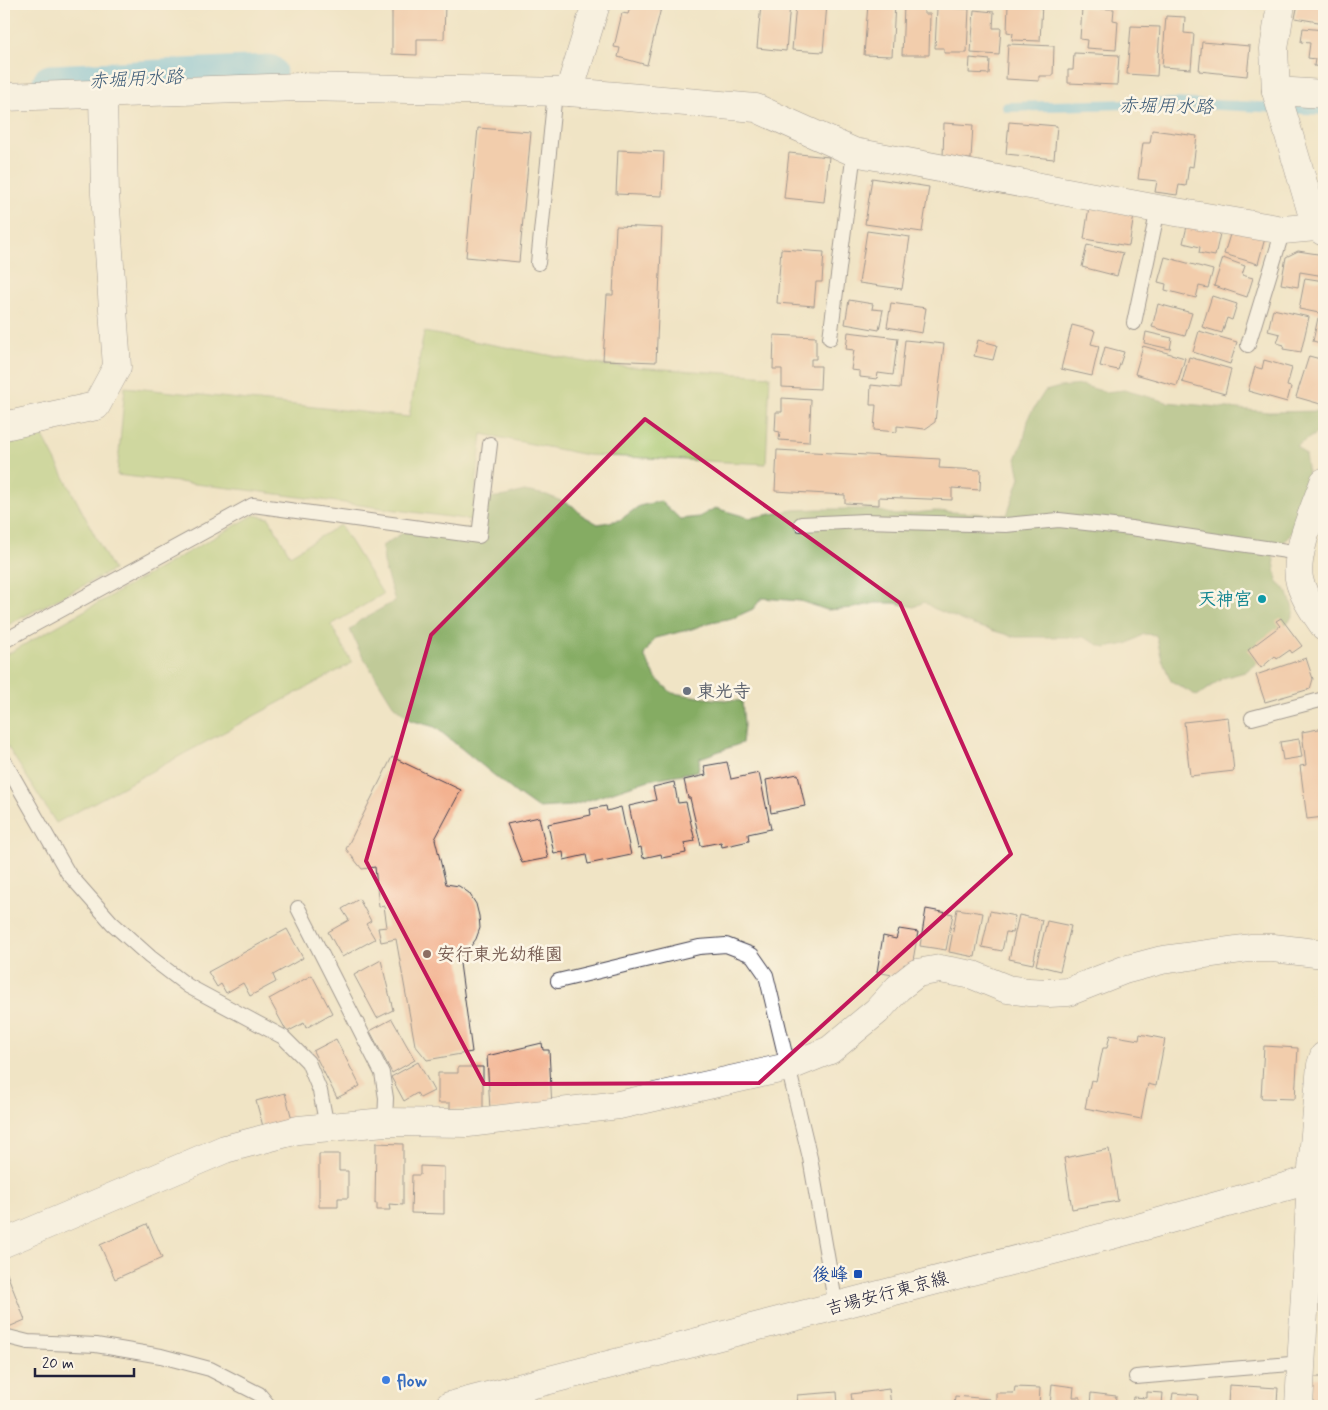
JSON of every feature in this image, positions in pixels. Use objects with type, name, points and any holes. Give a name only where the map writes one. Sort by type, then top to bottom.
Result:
[{"type":"street","points":[[562,92],[596,4]]},
{"type":"street","points":[[4,96],[299,87],[562,92],[756,108],[854,152],[1158,209],[1283,230],[1320,230],[1276,91],[1274,49],[1281,4]]},
{"type":"street","points":[[1276,91],[1324,94]]},
{"type":"street","points":[[4,426],[96,406],[117,368],[105,194],[103,94]]},
{"type":"street","points":[[1322,493],[1300,553],[1299,580],[1307,602],[1324,626]]},
{"type":"street","points":[[4,1243],[224,1149],[298,1130],[385,1122],[468,1123],[619,1104],[788,1067],[830,1050],[877,1011],[898,988],[917,973],[940,969],[973,975],[1007,989],[1049,993],[1068,992],[1124,970],[1162,960],[1250,948],[1273,948],[1324,954]]},
{"type":"street","points":[[1299,1406],[1318,1178],[1321,1065],[1324,1056]]},
{"type":"street","name":"吉場安行東京線","points":[[449,1406],[1127,1231],[1318,1178]]},
{"type":"lane","points":[[538,263],[562,92]]},
{"type":"lane","points":[[830,338],[854,152]]},
{"type":"lane","points":[[1134,323],[1158,209]]},
{"type":"lane","points":[[1248,345],[1283,230]]},
{"type":"lane","points":[[4,642],[253,505],[480,536],[490,444]]},
{"type":"lane","points":[[801,524],[865,521],[1006,525],[1059,520],[1131,528],[1300,553]]},
{"type":"lane","points":[[1252,718],[1324,699]]},
{"type":"lane","points":[[4,761],[68,873],[112,923],[150,957],[188,986],[283,1037],[308,1062],[320,1091],[327,1127]]},
{"type":"lane","points":[[298,908],[382,1073],[386,1098],[385,1122]]},
{"type":"lane","points":[[558,981],[699,947],[726,945],[752,955],[766,975],[810,1158],[836,1306]]},
{"type":"lane","points":[[4,1336],[28,1342],[96,1345],[160,1356],[210,1369],[259,1394],[269,1406]]},
{"type":"lane","points":[[1136,1377],[1302,1363]]},
{"type":"highlighted area","points":[[645,419],[900,603],[1011,854],[759,1083],[484,1084],[366,861],[431,635]]},
{"type":"green space","points":[[424,332],[602,365],[770,376],[766,464],[587,455],[482,434],[472,520],[117,475],[125,387],[409,417]]},
{"type":"green space","points":[[1082,385],[1105,392],[1124,390],[1167,402],[1269,412],[1322,411],[1324,415],[1324,429],[1296,446],[1305,454],[1308,475],[1293,531],[1273,555],[1277,580],[1288,593],[1294,612],[1289,622],[1278,630],[1266,656],[1245,672],[1223,678],[1197,696],[1171,681],[1162,660],[1156,635],[1144,634],[1127,644],[1105,648],[1083,637],[1015,637],[973,625],[933,608],[924,602],[914,607],[895,603],[875,603],[854,608],[827,610],[800,601],[762,598],[753,609],[733,618],[711,622],[692,629],[655,638],[644,655],[656,678],[672,693],[742,701],[744,725],[742,743],[700,758],[698,771],[649,780],[571,806],[537,808],[435,727],[410,720],[393,705],[359,650],[350,630],[359,621],[395,601],[385,569],[382,546],[404,532],[479,528],[486,498],[506,496],[524,491],[547,495],[573,506],[582,515],[598,524],[620,520],[639,506],[661,501],[680,519],[699,517],[715,508],[750,518],[793,510],[818,509],[872,509],[896,515],[934,511],[1007,515],[1020,478],[1016,459],[1024,439],[1029,416],[1045,391],[1060,387]]},
{"type":"green space","points":[[39,429],[113,570],[4,627],[4,447]]},
{"type":"green space","points":[[254,515],[269,518],[290,555],[340,525],[383,594],[331,625],[352,663],[56,823],[4,741],[4,656]]},
{"type":"building","points":[[392,4],[445,4],[444,39],[417,39],[417,55],[392,54]]},
{"type":"building","points":[[631,4],[644,4],[661,8],[647,65],[618,57],[620,48],[614,47],[622,13],[628,14]]},
{"type":"building","points":[[761,4],[790,4],[786,51],[757,48]]},
{"type":"building","points":[[796,4],[827,4],[823,52],[792,50]]},
{"type":"building","points":[[868,4],[895,4],[892,56],[864,55]]},
{"type":"building","points":[[1008,4],[1042,4],[1040,41],[1012,40],[1013,33],[1007,32]]},
{"type":"building","points":[[1298,4],[1324,4],[1324,23],[1295,18]]},
{"type":"building","points":[[904,6],[924,6],[924,14],[930,14],[929,55],[902,55]]},
{"type":"building","points":[[937,8],[969,9],[967,53],[944,53],[944,48],[935,48]]},
{"type":"building","points":[[1082,8],[1114,9],[1113,20],[1118,21],[1116,50],[1086,48],[1087,40],[1080,39]]},
{"type":"building","points":[[974,10],[994,12],[993,28],[1001,28],[999,55],[971,53]]},
{"type":"building","points":[[1166,16],[1185,17],[1184,33],[1194,34],[1191,69],[1162,67]]},
{"type":"building","points":[[1131,26],[1160,27],[1157,76],[1127,74]]},
{"type":"building","points":[[1303,28],[1324,30],[1324,67],[1314,66],[1315,59],[1308,58],[1310,43],[1301,42]]},
{"type":"building","points":[[1202,42],[1250,46],[1247,76],[1199,71]]},
{"type":"building","points":[[1008,44],[1054,46],[1053,76],[1039,76],[1039,81],[1006,79]]},
{"type":"building","points":[[1074,53],[1119,55],[1117,85],[1068,83],[1068,70],[1073,70]]},
{"type":"building","points":[[970,58],[990,60],[989,74],[969,73]]},
{"type":"building","points":[[1009,122],[1057,126],[1054,159],[1006,154]]},
{"type":"building","points":[[944,123],[973,125],[971,159],[943,158]]},
{"type":"building","points":[[478,128],[531,132],[519,262],[466,257]]},
{"type":"building","points":[[1152,130],[1197,136],[1193,167],[1189,166],[1186,186],[1179,185],[1177,195],[1155,192],[1157,181],[1138,179],[1143,143],[1150,143]]},
{"type":"building","points":[[618,150],[664,152],[662,196],[616,194]]},
{"type":"building","points":[[789,153],[829,157],[824,202],[784,198]]},
{"type":"building","points":[[872,178],[929,187],[922,232],[865,224]]},
{"type":"building","points":[[1089,207],[1134,215],[1129,246],[1084,239]]},
{"type":"building","points":[[1188,222],[1221,229],[1215,256],[1199,253],[1200,247],[1183,243]]},
{"type":"building","points":[[616,226],[662,228],[656,362],[603,360],[607,295],[613,295]]},
{"type":"building","points":[[1232,228],[1265,238],[1258,264],[1224,254]]},
{"type":"building","points":[[867,231],[910,237],[902,289],[859,283]]},
{"type":"building","points":[[1087,245],[1123,253],[1117,276],[1082,267]]},
{"type":"building","points":[[781,249],[824,252],[822,282],[816,282],[814,306],[777,303]]},
{"type":"building","points":[[1298,251],[1324,255],[1324,276],[1300,272],[1298,287],[1281,284],[1286,257]]},
{"type":"building","points":[[1165,257],[1213,270],[1208,288],[1199,286],[1196,298],[1165,290],[1166,284],[1158,282]]},
{"type":"building","points":[[1223,258],[1245,266],[1242,275],[1253,278],[1247,297],[1214,286]]},
{"type":"building","points":[[1305,278],[1324,281],[1324,314],[1299,309]]},
{"type":"building","points":[[1212,296],[1237,304],[1232,320],[1227,318],[1222,333],[1202,327]]},
{"type":"building","points":[[849,300],[873,304],[872,309],[883,310],[879,330],[845,324]]},
{"type":"building","points":[[891,303],[926,308],[922,333],[887,327]]},
{"type":"building","points":[[1158,304],[1192,313],[1185,336],[1152,327]]},
{"type":"building","points":[[1273,309],[1309,317],[1301,352],[1283,349],[1284,345],[1277,343],[1280,334],[1268,331]]},
{"type":"building","points":[[1318,318],[1324,319],[1324,344],[1313,341]]},
{"type":"building","points":[[1072,325],[1095,331],[1091,344],[1099,346],[1092,376],[1061,369]]},
{"type":"building","points":[[1199,331],[1237,342],[1230,364],[1193,352]]},
{"type":"building","points":[[848,332],[898,338],[893,375],[878,373],[877,379],[860,377],[860,371],[851,370],[854,350],[846,349]]},
{"type":"building","points":[[1146,332],[1172,338],[1170,349],[1144,343]]},
{"type":"building","points":[[774,335],[816,337],[816,359],[811,359],[811,366],[821,366],[820,389],[782,387],[782,369],[773,369]]},
{"type":"building","points":[[905,340],[944,344],[935,422],[925,429],[897,426],[897,432],[874,430],[876,405],[870,405],[871,385],[900,388]]},
{"type":"building","points":[[978,340],[997,345],[993,360],[974,356]]},
{"type":"building","points":[[1143,346],[1185,358],[1177,386],[1135,374]]},
{"type":"building","points":[[1105,347],[1124,352],[1118,370],[1100,366]]},
{"type":"building","points":[[1309,356],[1324,360],[1324,405],[1296,397]]},
{"type":"building","points":[[1189,357],[1231,369],[1225,394],[1182,382]]},
{"type":"building","points":[[1264,360],[1292,368],[1287,386],[1291,387],[1287,402],[1248,391],[1255,367],[1262,369]]},
{"type":"building","points":[[782,398],[811,400],[809,442],[779,440],[780,432],[775,431],[776,412],[782,412]]},
{"type":"building","points":[[777,450],[940,459],[939,468],[981,470],[980,490],[952,488],[952,500],[879,497],[879,505],[845,503],[845,495],[775,491]]},
{"type":"building","points":[[1281,618],[1302,646],[1292,653],[1290,650],[1277,659],[1275,656],[1261,668],[1248,650],[1280,626],[1276,621]]},
{"type":"building","points":[[1306,658],[1313,679],[1310,689],[1265,702],[1256,675]]},
{"type":"building","points":[[1228,717],[1234,771],[1190,776],[1184,722]]},
{"type":"building","points":[[1324,728],[1324,817],[1307,819],[1300,766],[1306,765],[1302,732]]},
{"type":"building","points":[[1299,739],[1302,757],[1283,760],[1280,742]]},
{"type":"building","points":[[392,757],[461,790],[435,839],[446,884],[459,886],[469,893],[476,904],[479,916],[480,928],[476,939],[468,950],[459,956],[472,1052],[427,1060],[415,1045],[396,939],[381,942],[378,928],[387,927],[384,906],[379,907],[375,867],[362,869],[346,849]]},
{"type":"building","points":[[727,762],[731,779],[759,773],[771,829],[748,834],[749,841],[722,847],[721,842],[701,846],[684,780],[706,775],[704,766]]},
{"type":"building","points":[[798,774],[805,806],[771,813],[766,780]]},
{"type":"building","points":[[674,782],[678,803],[686,802],[695,841],[684,843],[686,853],[662,858],[661,854],[643,858],[641,847],[638,848],[629,806],[656,800],[653,787]]},
{"type":"building","points":[[606,806],[607,811],[621,807],[631,855],[588,864],[586,855],[564,860],[563,852],[554,854],[548,824],[591,815],[590,809]]},
{"type":"building","points":[[539,817],[548,858],[522,863],[507,824]]},
{"type":"building","points":[[359,899],[371,921],[366,924],[375,939],[342,957],[328,932],[349,920],[342,909]]},
{"type":"building","points":[[926,909],[953,914],[946,950],[920,946]]},
{"type":"building","points":[[957,909],[983,913],[975,957],[949,952]]},
{"type":"building","points":[[990,911],[1015,916],[1012,933],[1006,932],[1002,951],[982,947]]},
{"type":"building","points":[[1019,915],[1042,920],[1033,964],[1009,959]]},
{"type":"building","points":[[1047,921],[1071,926],[1060,971],[1036,965]]},
{"type":"building","points":[[287,929],[303,958],[273,975],[276,982],[250,996],[243,983],[226,993],[221,984],[217,987],[208,972]]},
{"type":"building","points":[[899,929],[918,932],[912,966],[904,964],[902,977],[877,972],[883,936],[896,939]]},
{"type":"building","points":[[381,960],[393,1010],[377,1018],[354,975]]},
{"type":"building","points":[[312,975],[332,1013],[306,1028],[304,1023],[287,1032],[269,999]]},
{"type":"building","points":[[392,1019],[415,1060],[392,1073],[370,1031]]},
{"type":"building","points":[[1140,1034],[1165,1039],[1156,1086],[1148,1084],[1141,1119],[1085,1108],[1091,1080],[1096,1081],[1103,1048],[1107,1048],[1110,1035],[1139,1040]]},
{"type":"building","points":[[336,1039],[360,1086],[337,1098],[313,1051]]},
{"type":"building","points":[[542,1043],[543,1050],[549,1050],[552,1107],[490,1110],[487,1056]]},
{"type":"building","points":[[1264,1046],[1298,1048],[1295,1099],[1261,1098]]},
{"type":"building","points":[[418,1062],[434,1091],[420,1098],[417,1093],[404,1101],[391,1077]]},
{"type":"building","points":[[458,1067],[483,1067],[483,1110],[450,1109],[450,1103],[438,1103],[438,1073],[458,1073]]},
{"type":"building","points":[[285,1093],[293,1123],[264,1130],[256,1101]]},
{"type":"building","points":[[376,1143],[403,1144],[403,1205],[389,1204],[390,1210],[377,1210],[377,1203],[375,1204]]},
{"type":"building","points":[[1109,1149],[1118,1201],[1072,1209],[1064,1158]]},
{"type":"building","points":[[319,1154],[339,1154],[339,1171],[348,1171],[348,1198],[338,1198],[338,1207],[319,1207]]},
{"type":"building","points":[[420,1166],[444,1167],[444,1214],[411,1213],[412,1175],[420,1175]]},
{"type":"building","points":[[147,1224],[162,1258],[115,1279],[100,1245]]},
{"type":"building","points":[[4,1266],[25,1320],[4,1329]]},
{"type":"building","points":[[1310,1377],[1324,1377],[1324,1406],[1311,1406]]},
{"type":"building","points":[[1052,1384],[1074,1387],[1073,1397],[1080,1397],[1079,1406],[1050,1406]]},
{"type":"building","points":[[1229,1385],[1278,1388],[1277,1403],[1286,1403],[1286,1406],[1228,1406]]},
{"type":"building","points":[[1015,1387],[1040,1388],[1039,1406],[996,1406],[996,1393],[1014,1393]]},
{"type":"building","points":[[889,1389],[891,1406],[853,1406],[851,1394]]},
{"type":"building","points":[[837,1392],[838,1406],[798,1406],[797,1395]]},
{"type":"building","points":[[1147,1392],[1163,1393],[1162,1404],[1167,1404],[1167,1406],[1132,1406],[1133,1397],[1147,1398]]},
{"type":"building","points":[[1091,1393],[1116,1396],[1115,1406],[1090,1406]]},
{"type":"building","points":[[1173,1393],[1198,1395],[1197,1406],[1171,1406]]},
{"type":"building","points":[[955,1396],[990,1399],[989,1406],[942,1406],[942,1404],[954,1405]]},
{"type":"waterway","name":"赤堀用水路","points":[[50,82],[269,72]]},
{"type":"waterway","name":"赤堀用水路","points":[[1007,107],[1174,103],[1324,110]]},
{"type":"place","name":"天神宮","points":[[1262,599]]},
{"type":"place","name":"東光寺","points":[[687,691]]},
{"type":"place","name":"安行東光幼稚園","points":[[427,954]]},
{"type":"place","name":"後峰","points":[[858,1274]]},
{"type":"place","name":"flow","points":[[386,1380]]}]
